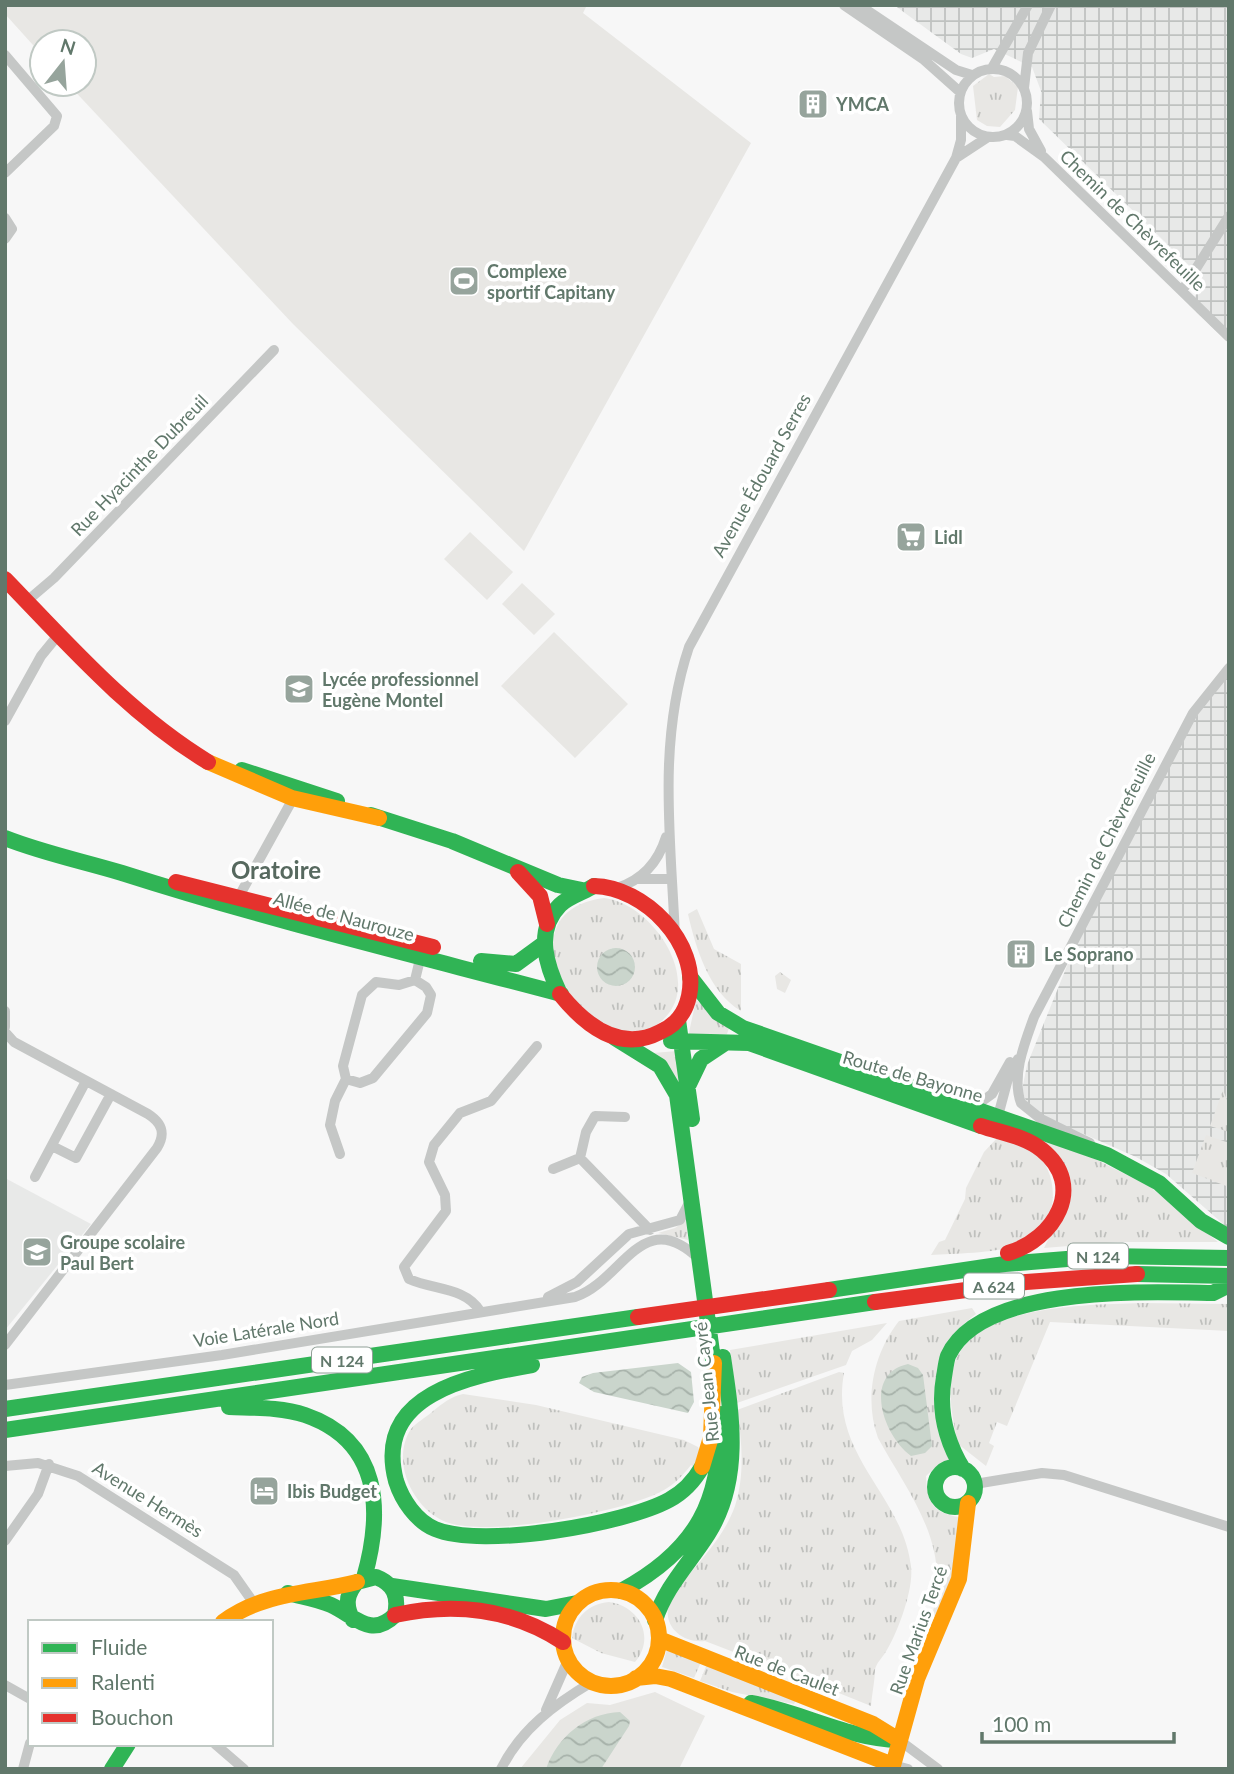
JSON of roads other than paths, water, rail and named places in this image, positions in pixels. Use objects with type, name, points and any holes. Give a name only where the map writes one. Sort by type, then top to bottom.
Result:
[{"type":"main road","points":[[5,579],[59,635],[160,730],[214,762],[339,813],[379,818],[452,841],[558,885],[582,890]]},
{"type":"main road","name":"Allée de Naurouze","points":[[5,838],[37,851],[423,950],[561,994]]},
{"type":"main road","name":"Allée de Naurouze","points":[[5,848],[37,851]]},
{"type":"main road","points":[[514,867],[540,897],[547,924]]},
{"type":"main road","points":[[615,1038],[635,1041],[655,1038],[678,1020],[688,997],[690,977],[675,938],[650,907],[617,888],[594,886],[582,890],[560,905],[547,924],[542,945],[547,970],[561,994],[585,1022],[660,1066],[677,1095],[688,1125]]},
{"type":"main road","name":"Allée de Naurouze","points":[[423,950],[508,965],[525,960],[542,945]]},
{"type":"main road","name":"Route de Bayonne","points":[[690,977],[718,1013],[735,1024],[1107,1155],[1159,1183],[1200,1221],[1229,1237]]},
{"type":"main road","points":[[678,1020],[688,1090],[688,1125]]},
{"type":"main road","name":"Route de Bayonne","points":[[655,1038],[682,1043],[731,1041],[763,1047],[895,1095]]},
{"type":"main road","points":[[688,1090],[696,1065],[718,1046],[731,1041]]},
{"type":"main road","points":[[895,1095],[1025,1141],[1047,1153],[1060,1178],[1061,1201],[1053,1226],[1038,1243],[1026,1251],[998,1255],[968,1269]]},
{"type":"main road","name":"Rue Jean Cayré","points":[[621,1591],[646,1579],[671,1559],[690,1538],[708,1510],[717,1485],[722,1451],[714,1363],[692,1190],[688,1125]]},
{"type":"main road","name":"Rue Jean Cayré","points":[[655,1620],[662,1594],[708,1533],[722,1506],[731,1471],[731,1423],[688,1125]]},
{"type":"main road","name":"N 124","points":[[5,1409],[968,1269],[1104,1256],[1229,1258]]},
{"type":"main road","name":"A 624","points":[[599,1343],[1058,1278],[1150,1274],[1229,1276]]},
{"type":"main road","points":[[963,1469],[943,1471],[934,1487],[938,1499],[949,1506],[968,1503],[975,1485],[953,1453],[944,1417],[940,1384],[948,1353],[974,1325],[1022,1305],[1083,1296],[1213,1293],[1229,1285]]},
{"type":"main road","points":[[599,1343],[567,1360],[488,1372],[458,1381],[438,1389],[415,1405],[400,1428],[393,1456],[398,1487],[413,1513],[424,1523],[447,1534],[483,1539],[624,1515],[670,1499],[696,1477],[709,1448],[714,1363]]},
{"type":"main road","name":"N 124","points":[[5,1430],[197,1405],[599,1343]]},
{"type":"main road","points":[[197,1405],[258,1408],[304,1415],[328,1425],[350,1443],[372,1479],[377,1533],[360,1580],[351,1588],[346,1604],[353,1620]]},
{"type":"main road","name":"Rue Marius Tercé","points":[[897,1768],[899,1740],[917,1679],[959,1579],[968,1503]]},
{"type":"main road","points":[[226,1620],[249,1603],[376,1577],[392,1586],[546,1609],[577,1603],[597,1592],[621,1591],[641,1601],[655,1620],[659,1639],[656,1655],[648,1668],[622,1685],[607,1686],[592,1682],[578,1673],[568,1660],[563,1642],[566,1621],[577,1603]]},
{"type":"main road","points":[[392,1586],[397,1595],[395,1615]]},
{"type":"main road","points":[[288,1594],[324,1602],[353,1620],[375,1628],[383,1626],[395,1615],[437,1608],[470,1609],[531,1623],[563,1642]]},
{"type":"main road","name":"Rue de Caulet","points":[[659,1639],[873,1724],[899,1740]]},
{"type":"main road","name":"Rue de Caulet","points":[[636,1678],[655,1676],[671,1679],[733,1701],[897,1768]]},
{"type":"main road","name":"Rue de Caulet","points":[[733,1701],[775,1705],[868,1739],[899,1740]]},
{"type":"main road","points":[[112,1769],[127,1746]]},
{"type":"street","points":[[844,5],[923,59],[960,92]]},
{"type":"street","points":[[859,5],[956,69],[972,75]]},
{"type":"street","points":[[992,68],[1028,5]]},
{"type":"street","points":[[1024,88],[1009,72],[992,68],[972,75],[960,92],[961,116],[976,133],[988,137],[1007,135],[1017,128],[1027,110],[1024,88],[1028,53],[1051,5]]},
{"type":"street","points":[[5,55],[53,108],[57,119],[52,128],[5,173]]},
{"type":"street","name":"Chemin de Chèvrefeuille","points":[[1027,110],[1029,129],[1044,157]]},
{"type":"street","name":"Avenue Édouard Serres","points":[[675,938],[668,831],[670,722],[680,674],[692,639],[956,158],[961,140],[961,116]]},
{"type":"street","name":"Chemin de Chèvrefeuille","points":[[1007,135],[1015,136],[1044,157],[1229,337]]},
{"type":"street","name":"Avenue Édouard Serres","points":[[956,158],[988,137]]},
{"type":"street","points":[[1182,291],[1229,216]]},
{"type":"street","points":[[5,218],[12,229],[5,239]]},
{"type":"street","name":"Rue Hyacinthe Dubreuil","points":[[27,601],[54,578],[274,350]]},
{"type":"street","points":[[5,721],[41,656],[59,635]]},
{"type":"street","name":"Chemin de Chèvrefeuille","points":[[998,1116],[1009,1075],[1034,1017],[1193,713],[1202,698],[1229,668]]},
{"type":"street","points":[[235,901],[295,793]]},
{"type":"street","name":"Avenue Édouard Serres","points":[[639,878],[659,855],[668,831]]},
{"type":"street","name":"Avenue Édouard Serres","points":[[617,888],[639,878],[671,878]]},
{"type":"street","points":[[415,981],[423,950]]},
{"type":"street","points":[[340,1154],[330,1125],[335,1101],[346,1079],[343,1066],[364,990],[376,982],[399,985],[415,981],[426,987],[430,995],[427,1013],[373,1078],[360,1083],[346,1079]]},
{"type":"street","points":[[5,1011],[5,1027]]},
{"type":"street","points":[[5,1032],[14,1042],[156,1119],[162,1128],[162,1138],[5,1345]]},
{"type":"street","name":"Chemin de Chèvrefeuille","points":[[974,1107],[992,1094],[1027,1036]]},
{"type":"street","points":[[480,1311],[474,1301],[463,1295],[409,1279],[404,1267],[446,1211],[445,1195],[429,1162],[434,1145],[460,1113],[491,1101],[537,1046]]},
{"type":"street","name":"Chemin de Chèvrefeuille","points":[[1022,1050],[1018,1084],[1021,1102],[1041,1119],[1088,1141],[1107,1155]]},
{"type":"street","points":[[35,1178],[86,1081]]},
{"type":"street","name":"Route de Bayonne","points":[[895,1095],[904,1091],[978,1115],[998,1116]]},
{"type":"street","points":[[52,1146],[76,1158],[111,1094]]},
{"type":"street","points":[[580,1158],[586,1132],[595,1116],[625,1117]]},
{"type":"street","points":[[553,1169],[580,1158]]},
{"type":"street","points":[[580,1158],[649,1227],[653,1240],[675,1244],[700,1260]]},
{"type":"street","name":"Voie Latérale Nord","points":[[532,1302],[577,1282],[620,1241],[638,1229],[665,1227],[680,1220],[688,1209],[692,1190]]},
{"type":"street","name":"Voie Latérale Nord","points":[[5,1385],[222,1355],[575,1297],[592,1290],[632,1251],[653,1240]]},
{"type":"street","points":[[5,1541],[38,1494],[49,1464]]},
{"type":"street","name":"Avenue Hermès","points":[[5,1466],[49,1464],[86,1480],[234,1575],[249,1603]]},
{"type":"street","points":[[975,1485],[1042,1473],[1064,1475],[1229,1527]]},
{"type":"street","points":[[501,1769],[513,1749],[546,1710],[568,1660]]},
{"type":"street","points":[[546,1710],[592,1682]]},
{"type":"street","points":[[5,1685],[28,1698]]},
{"type":"street","name":"Rue de Caulet","points":[[899,1740],[938,1769]]},
{"type":"street","points":[[23,1769],[29,1746]]},
{"type":"street","points":[[217,1746],[244,1769]]},
{"type":"water","points":[[616,948],[629,954],[635,967],[629,980],[616,986],[603,980],[597,967],[603,954]]},
{"type":"water","points":[[678,1363],[691,1372],[694,1402],[688,1413],[594,1392],[579,1383],[582,1377],[593,1373]]},
{"type":"water","points":[[908,1364],[918,1368],[923,1375],[932,1446],[925,1453],[911,1456],[892,1435],[882,1406],[881,1392],[885,1380],[894,1370]]},
{"type":"water","points":[[620,1712],[630,1721],[629,1726],[601,1769],[546,1769],[557,1747],[574,1729],[596,1717]]},
{"type":"place","name":"YMCA","points":[[813,104]]},
{"type":"place","name":"Complexe sportif Capitany","points":[[464,281]]},
{"type":"place","name":"Lidl","points":[[911,537]]},
{"type":"place","name":"Lycée professionnel Eugène Montel","points":[[299,689]]},
{"type":"place","name":"Le Soprano","points":[[1021,954]]},
{"type":"place","name":"Groupe scolaire Paul Bert","points":[[37,1252]]},
{"type":"place","name":"Ibis Budget","points":[[264,1491]]},
{"type":"district","name":"Oratoire","points":[[276,869]]}]
